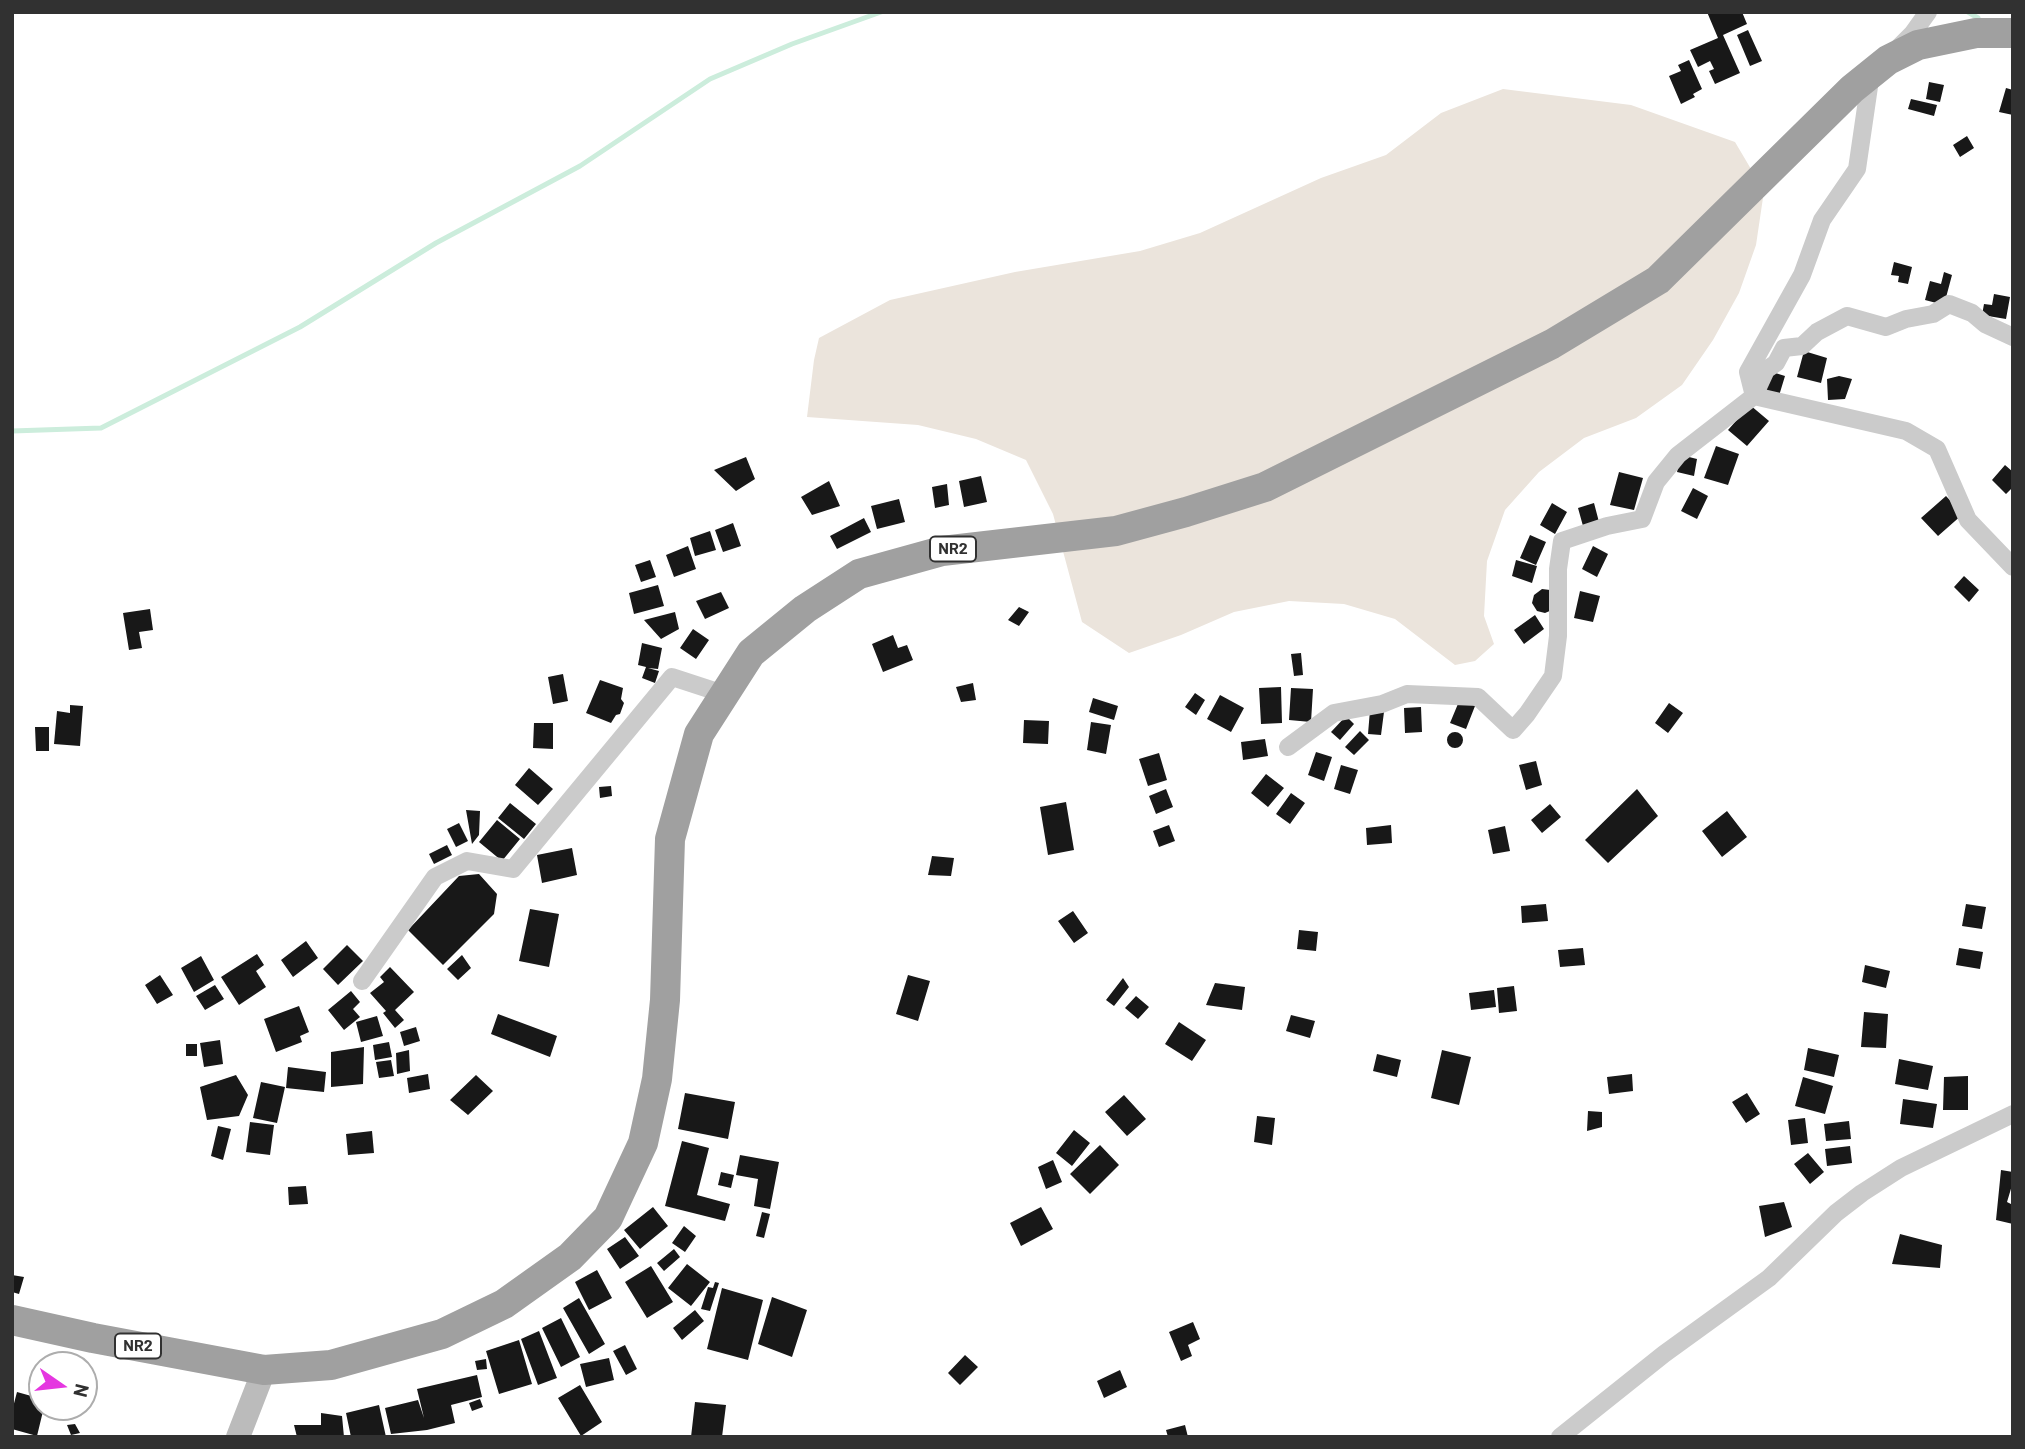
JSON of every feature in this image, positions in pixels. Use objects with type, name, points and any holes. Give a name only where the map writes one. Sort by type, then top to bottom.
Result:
[{"type":"highway","name":"NR2","points":[[12,1320],[264,1370],[331,1365],[442,1334],[504,1304],[570,1257],[608,1218],[643,1143],[657,1079],[665,1000],[670,839],[699,734],[751,653],[805,609],[859,575],[943,551],[1116,531],[1265,487],[1552,344],[1658,280],[1852,89],[1888,60],[1918,45],[1976,33],[2013,33]]},
{"type":"main road","points":[[237,1437],[264,1370]]},
{"type":"street","points":[[1754,396],[1748,372],[1802,275],[1822,220],[1857,169],[1870,75],[1913,33],[1928,12]]},
{"type":"street","points":[[1288,747],[1334,713],[1382,704],[1407,694],[1478,696],[1513,730],[1553,676],[1558,636],[1558,569],[1562,541],[1607,526],[1642,519],[1656,482],[1678,455],[1754,396],[1766,370],[1776,363],[1784,348],[1802,346],[1817,332],[1847,316],[1886,327],[1906,319],[1933,314],[1949,304],[1972,313],[1985,324],[2013,337]]},
{"type":"street","points":[[1754,396],[1906,431],[1937,449],[1968,520],[2013,567]]},
{"type":"street","points":[[362,981],[435,877],[467,861],[513,869],[672,677],[724,694]]},
{"type":"street","points":[[1560,1437],[1664,1354],[1769,1278],[1836,1213],[1862,1193],[1901,1168],[2013,1114]]},
{"type":"shaded area","points":[[1503,89],[1631,105],[1735,142],[1764,191],[1756,245],[1739,293],[1713,340],[1682,385],[1636,418],[1584,438],[1539,472],[1505,510],[1487,561],[1484,616],[1494,644],[1475,661],[1455,665],[1395,619],[1344,604],[1289,601],[1234,612],[1181,635],[1129,653],[1082,622],[1053,514],[1026,460],[976,439],[918,425],[807,417],[819,338],[890,300],[1015,272],[1140,251],[1200,233],[1321,178],[1386,155],[1441,113]]},
{"type":"building","points":[[1707,12],[1742,12],[1747,24],[1723,35],[1740,73],[1715,84],[1709,71],[1714,69],[1710,61],[1698,67],[1690,50],[1718,38]]},
{"type":"building","points":[[1748,30],[1762,61],[1750,66],[1737,35]]},
{"type":"building","points":[[1689,60],[1702,89],[1693,94],[1695,97],[1681,104],[1669,76],[1681,71],[1678,65]]},
{"type":"building","points":[[1929,82],[1944,85],[1940,102],[1926,99]]},
{"type":"building","points":[[2006,88],[2013,90],[2013,115],[1999,112]]},
{"type":"building","points":[[1911,99],[1937,105],[1934,116],[1908,109]]},
{"type":"building","points":[[1967,136],[1974,148],[1960,157],[1953,145]]},
{"type":"building","points":[[1894,262],[1912,267],[1908,284],[1898,282],[1899,276],[1891,275]]},
{"type":"building","points":[[1944,272],[1952,275],[1944,305],[1925,300],[1930,281],[1941,284]]},
{"type":"building","points":[[1994,294],[2010,297],[2006,319],[1982,315],[1984,304],[1992,305]]},
{"type":"building","points":[[1804,351],[1827,358],[1821,383],[1797,377]]},
{"type":"building","points":[[1769,371],[1785,376],[1778,399],[1762,395]]},
{"type":"building","points":[[1839,376],[1852,379],[1845,399],[1828,400],[1827,379]]},
{"type":"building","points":[[1750,405],[1769,421],[1747,446],[1728,430]]},
{"type":"building","points":[[1716,446],[1739,454],[1728,485],[1704,478]]},
{"type":"building","points":[[1681,455],[1697,459],[1694,476],[1677,472]]},
{"type":"building","points":[[746,457],[755,479],[736,491],[714,470]]},
{"type":"building","points":[[2005,465],[2013,472],[2013,487],[2006,494],[1992,480]]},
{"type":"building","points":[[1619,472],[1643,478],[1634,510],[1610,505]]},
{"type":"building","points":[[981,476],[987,502],[964,507],[959,481]]},
{"type":"building","points":[[829,481],[840,506],[812,515],[801,497]]},
{"type":"building","points":[[947,484],[949,505],[935,508],[932,487]]},
{"type":"building","points":[[1693,488],[1708,496],[1697,519],[1681,511]]},
{"type":"building","points":[[1946,496],[1963,514],[1938,536],[1921,518]]},
{"type":"building","points":[[899,499],[905,522],[877,529],[871,506]]},
{"type":"building","points":[[1552,503],[1567,512],[1555,534],[1540,525]]},
{"type":"building","points":[[1594,503],[1599,522],[1583,526],[1578,508]]},
{"type":"building","points":[[864,518],[871,532],[837,549],[830,536]]},
{"type":"building","points":[[733,523],[741,546],[723,552],[715,530]]},
{"type":"building","points":[[710,531],[716,550],[695,556],[690,538]]},
{"type":"building","points":[[1530,535],[1546,542],[1536,565],[1520,558]]},
{"type":"building","points":[[688,546],[696,569],[674,577],[666,555]]},
{"type":"building","points":[[1593,546],[1608,554],[1597,577],[1582,569]]},
{"type":"building","points":[[650,560],[656,577],[641,582],[635,565]]},
{"type":"building","points":[[1516,560],[1537,566],[1532,583],[1512,576]]},
{"type":"building","points":[[1964,576],[1979,590],[1969,602],[1954,587]]},
{"type":"building","points":[[658,585],[664,606],[634,614],[629,593]]},
{"type":"building","points":[[1542,589],[1550,590],[1552,610],[1545,613],[1537,611],[1532,603],[1534,595]]},
{"type":"building","points":[[1580,591],[1600,596],[1593,622],[1574,618]]},
{"type":"building","points":[[721,592],[729,608],[705,619],[696,601]]},
{"type":"building","points":[[1019,607],[1029,612],[1019,626],[1008,620]]},
{"type":"building","points":[[150,609],[153,630],[139,632],[142,648],[129,650],[123,613]]},
{"type":"building","points":[[675,612],[679,629],[661,639],[644,620]]},
{"type":"building","points":[[1535,615],[1544,629],[1524,644],[1514,630]]},
{"type":"building","points":[[693,629],[709,640],[696,659],[680,648]]},
{"type":"building","points":[[893,635],[898,648],[907,645],[913,660],[883,672],[872,644]]},
{"type":"building","points":[[642,643],[662,648],[658,669],[648,668],[659,671],[655,683],[642,678],[646,667],[638,665]]},
{"type":"building","points":[[1301,653],[1303,675],[1294,676],[1291,654]]},
{"type":"building","points":[[563,674],[568,701],[553,704],[548,677]]},
{"type":"building","points":[[600,680],[623,688],[621,699],[624,703],[620,714],[616,715],[611,723],[586,713]]},
{"type":"building","points":[[973,683],[976,700],[961,702],[956,687]]},
{"type":"building","points":[[1281,687],[1282,723],[1261,724],[1259,688]]},
{"type":"building","points":[[1291,688],[1313,689],[1311,722],[1289,720]]},
{"type":"building","points":[[1195,693],[1205,700],[1196,715],[1185,707]]},
{"type":"building","points":[[1220,695],[1244,708],[1231,732],[1207,719]]},
{"type":"building","points":[[1093,698],[1118,706],[1114,720],[1089,712]]},
{"type":"building","points":[[1460,699],[1475,706],[1466,729],[1450,723]]},
{"type":"building","points":[[1669,703],[1683,713],[1668,733],[1655,723]]},
{"type":"building","points":[[70,705],[83,706],[80,746],[54,744],[57,711],[70,713]]},
{"type":"building","points":[[1421,707],[1422,732],[1405,733],[1404,708]]},
{"type":"building","points":[[1370,710],[1384,712],[1381,735],[1368,734]]},
{"type":"building","points":[[1346,716],[1354,724],[1340,740],[1331,732]]},
{"type":"building","points":[[1024,720],[1049,721],[1048,744],[1023,743]]},
{"type":"building","points":[[1091,722],[1111,725],[1106,754],[1087,750]]},
{"type":"building","points":[[534,723],[553,723],[553,749],[533,748]]},
{"type":"building","points":[[35,727],[49,727],[49,751],[36,751]]},
{"type":"building","points":[[1360,731],[1369,740],[1354,755],[1345,747]]},
{"type":"building","points":[[1455,732],[1461,734],[1461,746],[1455,748],[1449,746],[1447,740],[1449,734]]},
{"type":"building","points":[[1265,739],[1268,756],[1243,760],[1241,742]]},
{"type":"building","points":[[1316,752],[1332,757],[1324,781],[1308,775]]},
{"type":"building","points":[[1159,753],[1167,780],[1148,786],[1139,759]]},
{"type":"building","points":[[1536,761],[1542,785],[1526,790],[1519,765]]},
{"type":"building","points":[[1341,765],[1358,770],[1350,794],[1334,789]]},
{"type":"building","points":[[529,768],[553,789],[538,805],[515,785]]},
{"type":"building","points":[[1266,774],[1284,788],[1268,807],[1251,793]]},
{"type":"building","points":[[611,786],[612,796],[600,798],[599,787]]},
{"type":"building","points":[[1166,789],[1173,807],[1156,814],[1149,796]]},
{"type":"building","points":[[1637,789],[1658,816],[1608,863],[1585,840]]},
{"type":"building","points":[[1291,793],[1305,803],[1290,824],[1276,814]]},
{"type":"building","points":[[1066,802],[1074,850],[1048,855],[1040,807]]},
{"type":"building","points":[[510,803],[536,824],[524,839],[498,818]]},
{"type":"building","points":[[1550,804],[1561,817],[1542,833],[1531,820]]},
{"type":"building","points":[[466,810],[480,811],[479,835],[472,844]]},
{"type":"building","points":[[1727,811],[1747,837],[1722,857],[1702,831]]},
{"type":"building","points":[[497,820],[520,839],[502,861],[479,842]]},
{"type":"building","points":[[459,823],[468,841],[456,847],[447,829]]},
{"type":"building","points":[[1169,825],[1175,841],[1159,847],[1153,831]]},
{"type":"building","points":[[1391,825],[1392,843],[1367,845],[1366,828]]},
{"type":"building","points":[[1505,826],[1510,851],[1493,854],[1488,830]]},
{"type":"building","points":[[447,845],[452,855],[434,864],[429,854]]},
{"type":"building","points":[[572,848],[577,875],[542,883],[537,855]]},
{"type":"building","points":[[932,856],[954,858],[951,876],[928,875]]},
{"type":"building","points":[[479,874],[497,894],[494,914],[443,965],[408,930],[459,876]]},
{"type":"building","points":[[1546,904],[1548,921],[1522,923],[1521,906]]},
{"type":"building","points":[[1966,904],[1986,907],[1982,929],[1962,926]]},
{"type":"building","points":[[530,909],[559,914],[549,967],[519,961]]},
{"type":"building","points":[[1073,911],[1088,933],[1074,943],[1058,921]]},
{"type":"building","points":[[1299,930],[1318,932],[1316,951],[1297,949]]},
{"type":"building","points":[[306,941],[318,958],[293,977],[281,960]]},
{"type":"building","points":[[347,945],[363,961],[338,985],[323,969]]},
{"type":"building","points":[[1583,948],[1585,965],[1560,967],[1558,950]]},
{"type":"building","points":[[1959,948],[1983,952],[1980,969],[1956,965]]},
{"type":"building","points":[[257,954],[264,965],[256,971],[266,987],[239,1005],[221,977]]},
{"type":"building","points":[[462,955],[471,968],[458,980],[447,969]]},
{"type":"building","points":[[201,956],[214,980],[194,992],[181,968]]},
{"type":"building","points":[[1865,965],[1890,971],[1886,988],[1862,982]]},
{"type":"building","points":[[390,967],[414,992],[395,1010],[404,1020],[395,1028],[383,1013],[386,1011],[370,993],[384,982],[380,977]]},
{"type":"building","points":[[160,975],[173,995],[157,1004],[145,985]]},
{"type":"building","points":[[908,975],[930,981],[918,1021],[896,1014]]},
{"type":"building","points":[[1123,978],[1129,987],[1114,1006],[1106,1000]]},
{"type":"building","points":[[1215,983],[1245,987],[1242,1010],[1206,1005]]},
{"type":"building","points":[[215,985],[224,999],[205,1010],[196,996]]},
{"type":"building","points":[[1514,986],[1517,1011],[1499,1013],[1497,988]]},
{"type":"building","points":[[1494,990],[1496,1007],[1471,1010],[1469,993]]},
{"type":"building","points":[[351,991],[360,1002],[353,1009],[360,1017],[344,1030],[328,1010]]},
{"type":"building","points":[[1136,996],[1149,1007],[1138,1019],[1125,1008]]},
{"type":"building","points":[[299,1006],[309,1032],[300,1036],[302,1042],[276,1052],[264,1019]]},
{"type":"building","points":[[1864,1012],[1888,1014],[1886,1048],[1861,1047]]},
{"type":"building","points":[[498,1014],[557,1036],[550,1057],[491,1034]]},
{"type":"building","points":[[1291,1015],[1315,1021],[1310,1038],[1286,1031]]},
{"type":"building","points":[[377,1016],[383,1036],[361,1042],[356,1022]]},
{"type":"building","points":[[1179,1022],[1206,1040],[1192,1061],[1165,1044]]},
{"type":"building","points":[[416,1027],[420,1041],[404,1046],[400,1032]]},
{"type":"building","points":[[220,1040],[223,1064],[204,1067],[200,1043]]},
{"type":"building","points":[[389,1042],[392,1057],[375,1060],[373,1045]]},
{"type":"building","points":[[186,1044],[197,1044],[197,1056],[186,1056]]},
{"type":"building","points":[[364,1047],[363,1084],[331,1087],[331,1052]]},
{"type":"building","points":[[1808,1048],[1839,1055],[1834,1077],[1804,1070]]},
{"type":"building","points":[[409,1050],[410,1071],[397,1074],[396,1053]]},
{"type":"building","points":[[1442,1050],[1471,1057],[1459,1105],[1431,1098]]},
{"type":"building","points":[[1377,1054],[1401,1060],[1397,1077],[1373,1071]]},
{"type":"building","points":[[1899,1059],[1933,1066],[1928,1090],[1895,1084]]},
{"type":"building","points":[[391,1060],[394,1076],[379,1078],[376,1062]]},
{"type":"building","points":[[288,1067],[326,1072],[324,1092],[286,1088]]},
{"type":"building","points":[[428,1074],[430,1089],[409,1093],[407,1078]]},
{"type":"building","points":[[1632,1074],[1633,1091],[1609,1094],[1607,1077]]},
{"type":"building","points":[[236,1075],[248,1095],[239,1116],[207,1120],[200,1087]]},
{"type":"building","points":[[476,1075],[493,1091],[468,1115],[450,1100]]},
{"type":"building","points":[[1968,1076],[1968,1110],[1943,1110],[1944,1077]]},
{"type":"building","points":[[1803,1077],[1833,1086],[1825,1114],[1795,1106]]},
{"type":"building","points":[[261,1082],[285,1087],[277,1123],[253,1118]]},
{"type":"building","points":[[685,1093],[735,1102],[728,1139],[678,1129]]},
{"type":"building","points":[[1747,1093],[1760,1114],[1746,1123],[1732,1102]]},
{"type":"building","points":[[1124,1095],[1146,1119],[1127,1136],[1105,1112]]},
{"type":"building","points":[[1903,1099],[1937,1104],[1933,1128],[1900,1124]]},
{"type":"building","points":[[1588,1111],[1602,1112],[1602,1127],[1587,1131]]},
{"type":"building","points":[[1257,1116],[1275,1118],[1272,1145],[1254,1142]]},
{"type":"building","points":[[1805,1118],[1808,1143],[1791,1145],[1788,1120]]},
{"type":"building","points":[[1849,1121],[1851,1139],[1826,1141],[1824,1124]]},
{"type":"building","points":[[250,1122],[274,1125],[270,1155],[246,1152]]},
{"type":"building","points":[[218,1126],[231,1129],[223,1160],[211,1156]]},
{"type":"building","points":[[1074,1130],[1090,1143],[1072,1166],[1056,1153]]},
{"type":"building","points":[[372,1131],[374,1153],[348,1155],[346,1134]]},
{"type":"building","points":[[682,1141],[709,1148],[697,1195],[730,1204],[725,1221],[665,1206]]},
{"type":"building","points":[[1100,1145],[1119,1165],[1090,1194],[1070,1174]]},
{"type":"building","points":[[1850,1146],[1852,1163],[1827,1166],[1825,1149]]},
{"type":"building","points":[[1808,1153],[1824,1172],[1810,1184],[1794,1164]]},
{"type":"building","points":[[740,1155],[779,1162],[770,1209],[754,1206],[758,1179],[736,1175]]},
{"type":"building","points":[[1053,1160],[1062,1182],[1046,1189],[1038,1167]]},
{"type":"building","points":[[2001,1170],[2013,1172],[2007,1202],[2013,1205],[2013,1224],[1996,1220]]},
{"type":"building","points":[[721,1172],[734,1175],[731,1188],[718,1185]]},
{"type":"building","points":[[306,1186],[308,1204],[289,1205],[288,1187]]},
{"type":"building","points":[[1784,1202],[1792,1227],[1765,1237],[1759,1206]]},
{"type":"building","points":[[653,1207],[668,1226],[640,1249],[624,1230]]},
{"type":"building","points":[[1041,1207],[1053,1229],[1021,1246],[1010,1223]]},
{"type":"building","points":[[762,1212],[770,1214],[764,1238],[756,1236]]},
{"type":"building","points":[[684,1226],[696,1236],[685,1252],[672,1243]]},
{"type":"building","points":[[1900,1234],[1942,1245],[1940,1268],[1892,1264]]},
{"type":"building","points":[[625,1237],[639,1256],[620,1269],[607,1249]]},
{"type":"building","points":[[674,1249],[680,1257],[664,1271],[657,1263]]},
{"type":"building","points":[[687,1264],[710,1282],[691,1306],[668,1288]]},
{"type":"building","points":[[651,1266],[673,1302],[647,1318],[625,1282]]},
{"type":"building","points":[[597,1270],[612,1298],[589,1310],[575,1282]]},
{"type":"building","points":[[12,1275],[24,1277],[19,1294],[12,1292]]},
{"type":"building","points":[[715,1282],[719,1283],[710,1311],[701,1309],[708,1287],[713,1288]]},
{"type":"building","points":[[722,1288],[763,1300],[748,1360],[707,1349]]},
{"type":"building","points":[[772,1297],[807,1310],[792,1357],[758,1344]]},
{"type":"building","points":[[579,1298],[605,1344],[589,1354],[563,1308]]},
{"type":"building","points":[[695,1310],[704,1321],[682,1340],[673,1328]]},
{"type":"building","points":[[561,1318],[580,1357],[561,1367],[542,1328]]},
{"type":"building","points":[[1193,1322],[1200,1339],[1188,1345],[1192,1356],[1181,1361],[1169,1332]]},
{"type":"building","points":[[539,1331],[557,1378],[538,1385],[521,1339]]},
{"type":"building","points":[[519,1340],[532,1384],[499,1394],[486,1351]]},
{"type":"building","points":[[625,1345],[637,1369],[626,1375],[613,1351]]},
{"type":"building","points":[[965,1355],[978,1367],[960,1385],[948,1373]]},
{"type":"building","points":[[609,1358],[614,1380],[586,1387],[580,1364]]},
{"type":"building","points":[[486,1359],[487,1369],[477,1370],[475,1361]]},
{"type":"building","points":[[1120,1370],[1127,1387],[1104,1398],[1097,1381]]},
{"type":"building","points":[[477,1375],[482,1397],[451,1405],[455,1423],[427,1430],[391,1434],[385,1408],[418,1400],[424,1418],[417,1389]]},
{"type":"building","points":[[580,1385],[602,1422],[581,1436],[558,1398]]},
{"type":"building","points":[[17,1392],[28,1395],[28,1421],[41,1421],[37,1436],[12,1429],[12,1411]]},
{"type":"building","points":[[480,1399],[483,1407],[472,1411],[469,1403]]},
{"type":"building","points":[[695,1402],[726,1405],[722,1437],[691,1437]]},
{"type":"building","points":[[379,1405],[386,1437],[351,1437],[346,1413]]},
{"type":"building","points":[[321,1413],[342,1416],[344,1437],[297,1437],[294,1425],[321,1425]]},
{"type":"building","points":[[75,1424],[80,1433],[71,1435],[67,1425]]},
{"type":"building","points":[[1185,1425],[1188,1437],[1168,1437],[1166,1430]]},
{"type":"waterway","points":[[12,431],[101,428],[300,327],[436,243],[580,166],[710,79],[792,44],[881,12]]},
{"type":"waterway","points":[[1968,12],[1978,18]]}]
